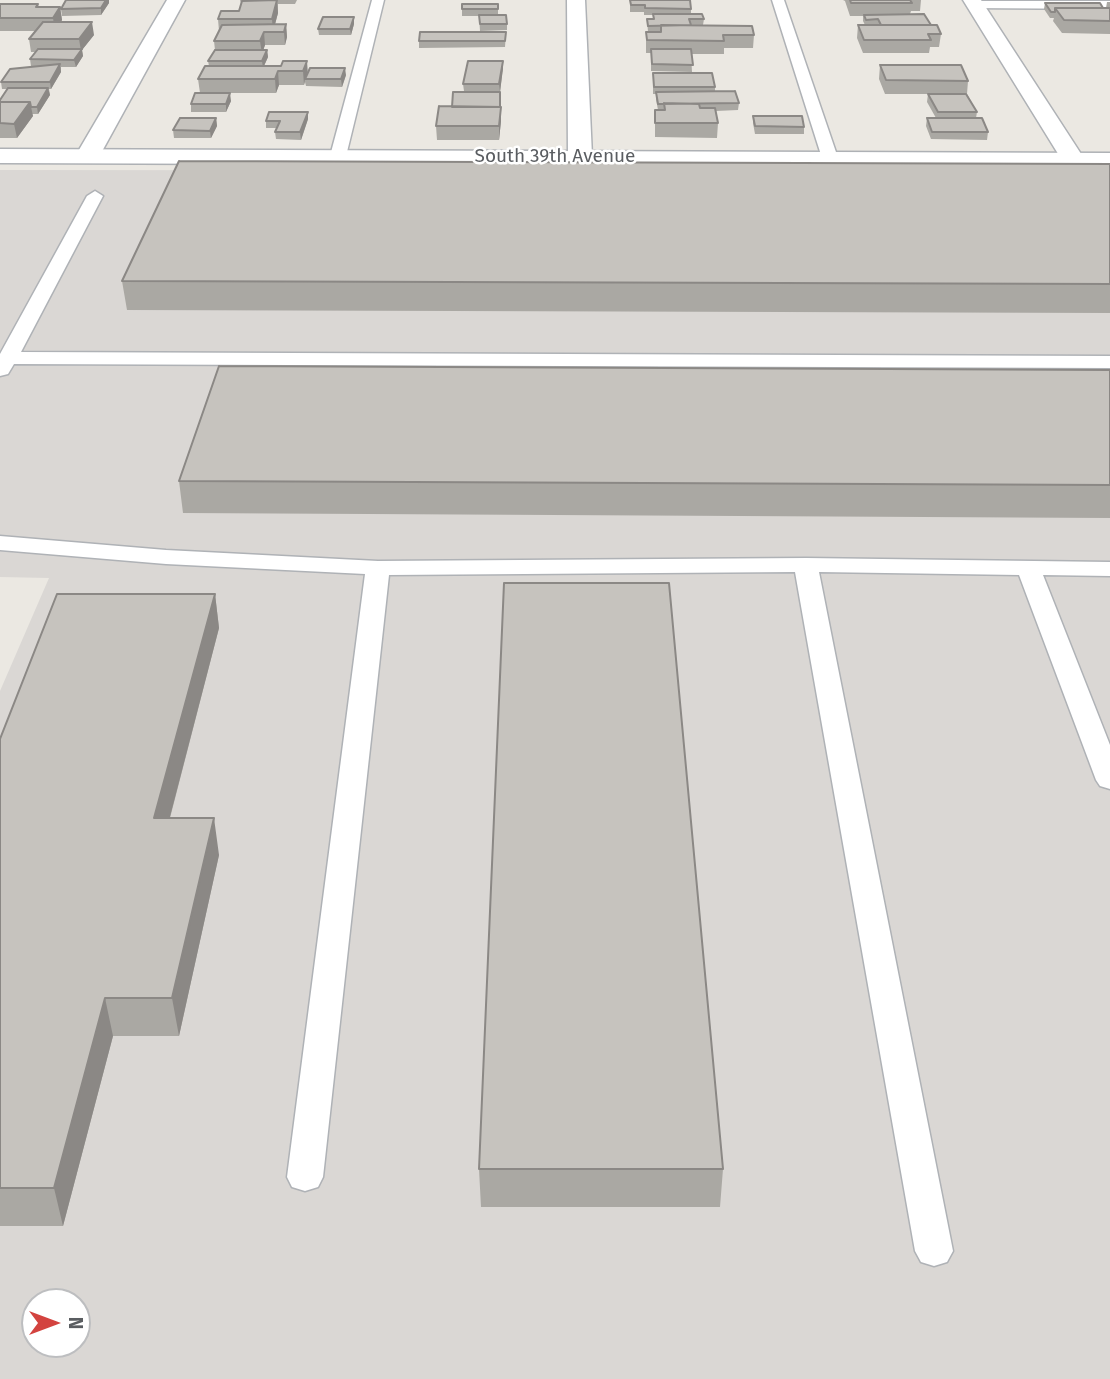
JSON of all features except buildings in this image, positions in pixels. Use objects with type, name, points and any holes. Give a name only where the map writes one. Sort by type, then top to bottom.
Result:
[{"type":"street","points":[[88,155],[176,0]]},
{"type":"street","points":[[576,0],[580,156]]},
{"type":"street","points":[[973,3],[1073,160]]},
{"type":"street","name":"South 39th Avenue","points":[[0,156],[1110,160]]},
{"type":"lane","points":[[338,156],[378,0]]},
{"type":"lane","points":[[778,0],[831,158]]},
{"type":"lane","points":[[973,3],[1110,5]]},
{"type":"lane","points":[[95,196],[4,365],[1110,362]]},
{"type":"lane","points":[[0,542],[166,557],[378,568],[806,565],[1110,569]]},
{"type":"lane","points":[[806,565],[934,1251]]},
{"type":"lane","points":[[306,1177],[378,568]]},
{"type":"lane","points":[[1028,568],[1110,780]]},
{"type":"shaded area","points":[[0,170],[1110,171],[1110,1379],[0,1379],[0,691],[49,578],[0,577]]}]
